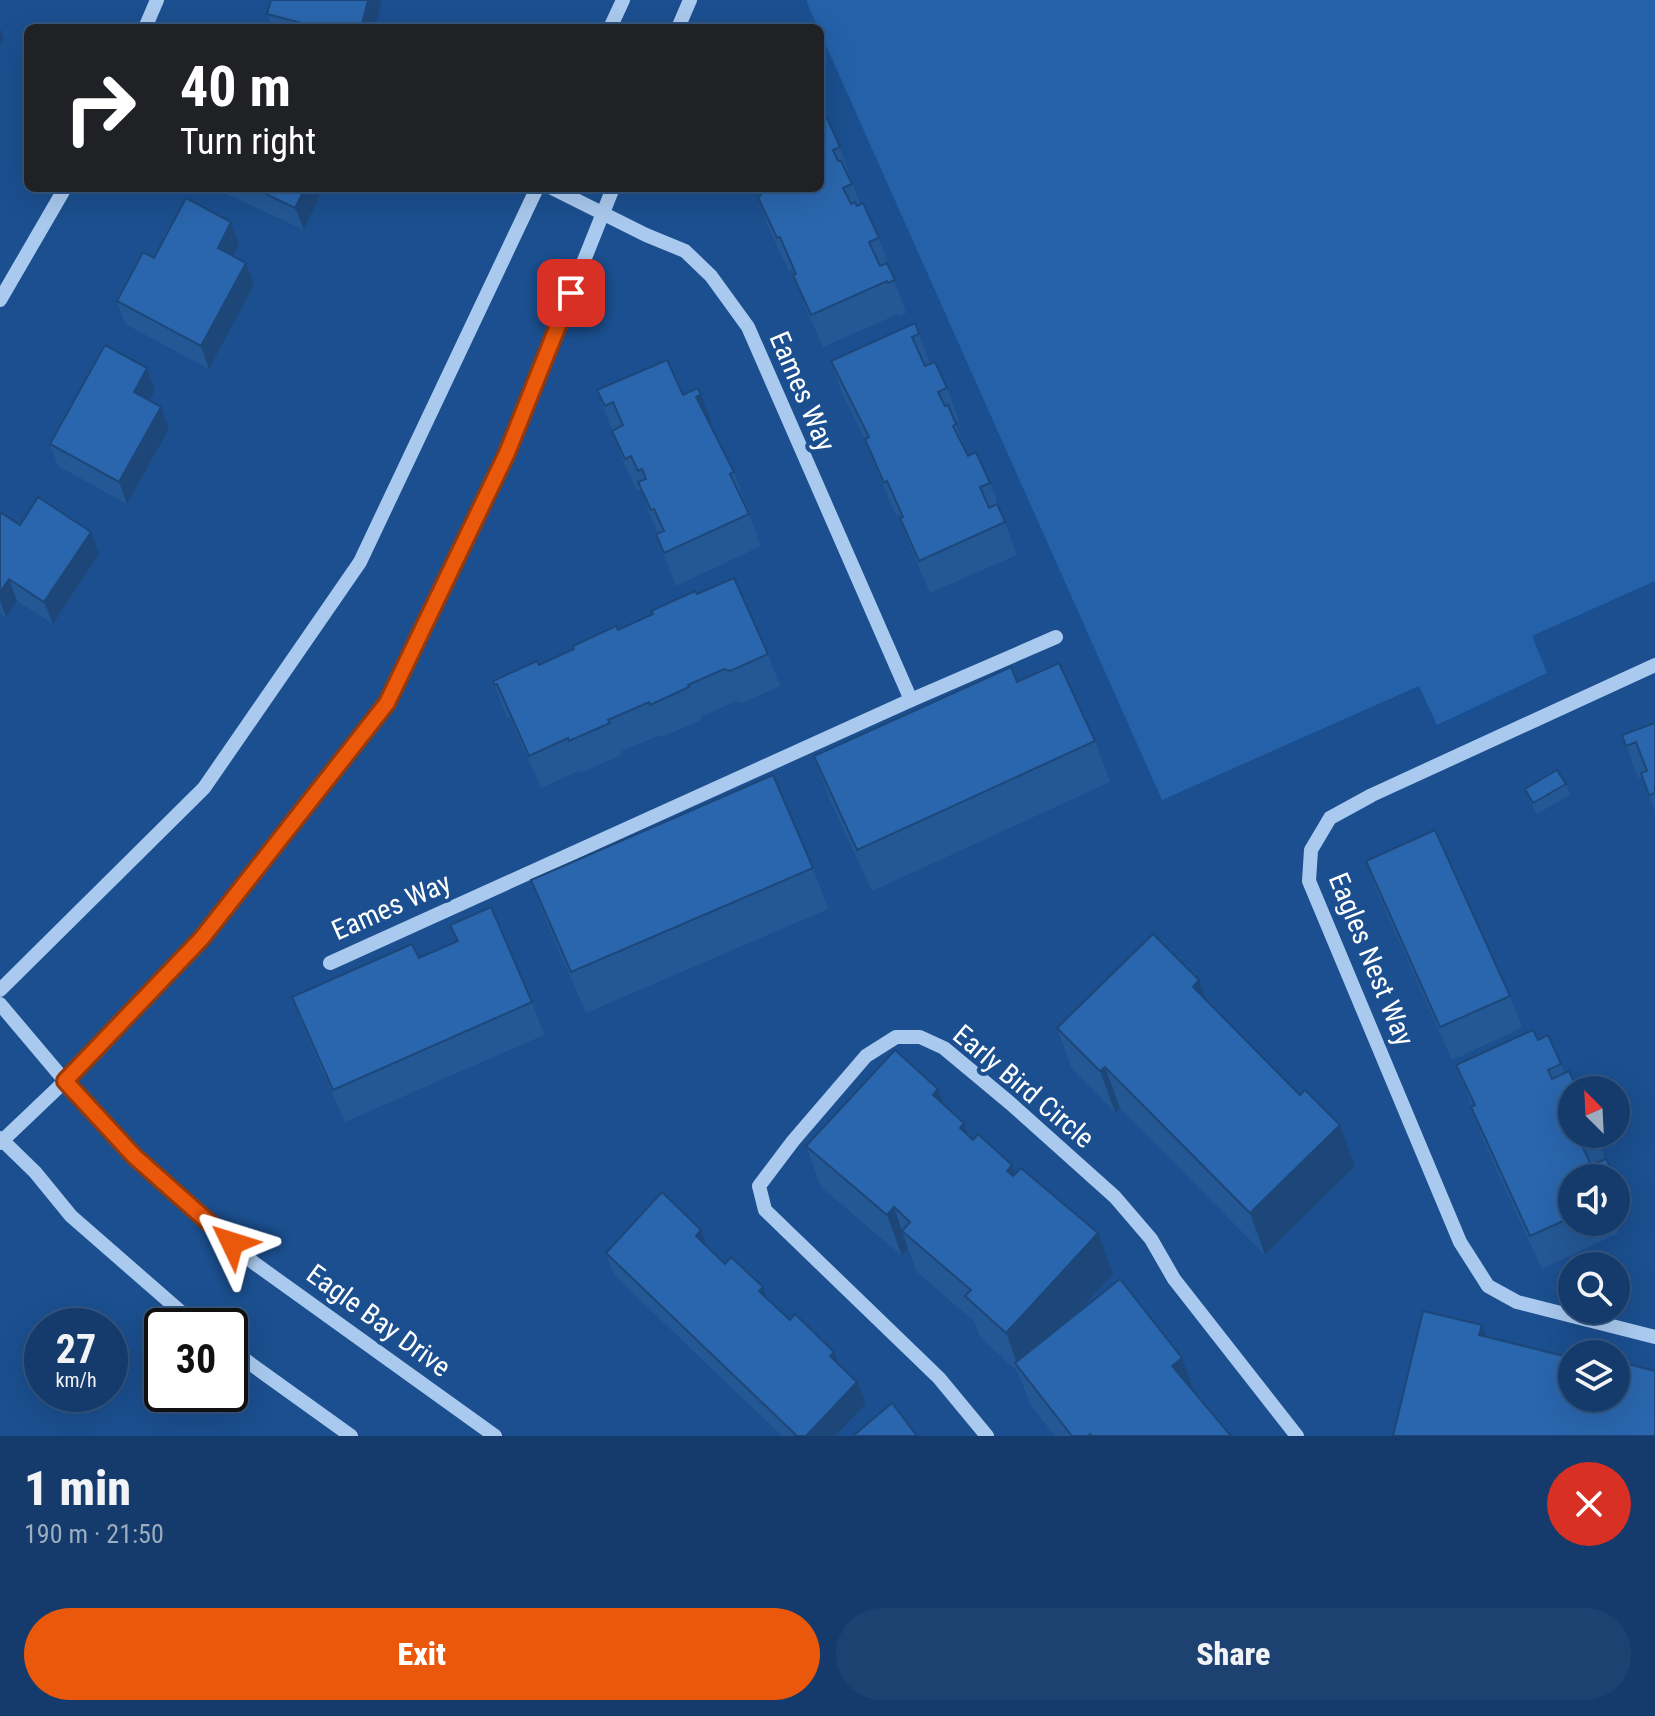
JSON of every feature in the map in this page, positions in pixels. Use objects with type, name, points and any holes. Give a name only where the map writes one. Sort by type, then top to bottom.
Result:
[{"type":"street","points":[[147,24],[157,0]]},
{"type":"street","points":[[612,24],[623,0]]},
{"type":"street","points":[[680,24],[690,0]]},
{"type":"street","points":[[0,300],[63,192]]},
{"type":"street","points":[[0,990],[204,788],[360,562],[535,192]]},
{"type":"street","name":"Eames Way","points":[[560,192],[685,251],[711,276],[748,327],[911,700]]},
{"type":"street","points":[[176,1308],[71,1216],[35,1172],[1,1141],[65,1081],[202,938],[387,703],[507,453],[611,192]]},
{"type":"street","name":"Eames Way","points":[[330,963],[1056,637]]},
{"type":"street","name":"Eagles Nest Way","points":[[1655,665],[1372,795],[1330,818],[1311,850],[1309,881],[1460,1242],[1488,1286],[1517,1302],[1655,1337]]},
{"type":"street","name":"Eagle Bay Drive","points":[[0,1004],[134,1156],[254,1263],[495,1436]]},
{"type":"street","name":"Early Bird Circle","points":[[987,1436],[939,1378],[765,1210],[759,1186],[866,1056],[896,1037],[920,1037],[944,1048],[1115,1197],[1151,1239],[1174,1279],[1297,1436]]},
{"type":"street","points":[[248,1362],[351,1436]]},
{"type":"shaded area","points":[[806,0],[1655,0],[1655,581],[1532,636],[1547,673],[1437,725],[1419,686],[1162,800],[824,41],[824,24],[816,24]]},
{"type":"building","points":[[271,0],[368,0],[362,24],[306,24],[267,14]]},
{"type":"building","points":[[827,118],[840,147],[833,150],[852,184],[843,188],[851,204],[855,202],[857,206],[863,203],[879,238],[869,242],[880,266],[887,263],[895,280],[811,315],[780,237],[777,238],[758,197],[760,192],[824,192],[824,119]]},
{"type":"building","points":[[261,192],[303,192],[295,208]]},
{"type":"building","points":[[186,198],[231,222],[218,248],[246,263],[201,346],[117,301],[143,252],[154,258]]},
{"type":"building","points":[[915,323],[919,334],[912,337],[925,366],[935,362],[947,388],[938,392],[945,406],[948,405],[956,424],[953,426],[968,456],[976,452],[990,483],[980,487],[989,508],[997,504],[1005,522],[919,561],[900,518],[903,517],[865,439],[869,437],[831,361]]},
{"type":"building","points":[[105,345],[147,368],[134,392],[161,407],[119,482],[50,444]]},
{"type":"building","points":[[667,360],[683,395],[697,388],[701,394],[696,397],[734,472],[730,474],[749,514],[664,553],[656,534],[664,531],[638,482],[646,479],[642,469],[638,471],[631,456],[625,459],[612,431],[623,425],[613,402],[605,406],[597,390]]},
{"type":"building","points":[[38,497],[91,532],[44,602],[9,579],[0,592],[0,512],[20,525]]},
{"type":"building","points":[[734,578],[768,654],[730,671],[724,669],[650,705],[649,702],[608,720],[610,723],[529,756],[493,681],[537,661],[539,665],[616,626],[618,630],[695,591],[697,594]]},
{"type":"building","points":[[1059,663],[1095,741],[857,850],[814,756],[1011,667],[1017,682]]},
{"type":"building","points":[[1655,723],[1655,793],[1649,795],[1641,773],[1647,771],[1636,742],[1626,746],[1622,735]]},
{"type":"building","points":[[1557,770],[1566,784],[1533,803],[1525,789]]},
{"type":"building","points":[[773,775],[813,868],[571,972],[531,880]]},
{"type":"building","points":[[1435,830],[1510,996],[1440,1027],[1366,861]]},
{"type":"building","points":[[491,907],[532,1002],[333,1090],[292,997],[412,944],[419,958],[458,941],[450,925]]},
{"type":"building","points":[[1153,934],[1199,980],[1193,987],[1300,1095],[1305,1090],[1340,1125],[1250,1213],[1105,1067],[1100,1071],[1057,1028]]},
{"type":"building","points":[[1533,1030],[1538,1040],[1548,1035],[1561,1064],[1548,1070],[1552,1079],[1558,1076],[1558,1148],[1583,1148],[1591,1164],[1558,1164],[1558,1223],[1530,1236],[1471,1107],[1475,1105],[1456,1065]]},
{"type":"building","points":[[895,1050],[938,1089],[933,1095],[964,1123],[960,1128],[973,1140],[978,1134],[1012,1165],[1007,1171],[1013,1176],[1021,1168],[1098,1233],[1006,1333],[965,1296],[971,1290],[902,1231],[910,1222],[894,1207],[887,1215],[806,1146]]},
{"type":"building","points":[[662,1192],[701,1230],[696,1236],[725,1264],[731,1257],[763,1287],[759,1291],[790,1320],[795,1314],[834,1352],[830,1356],[857,1382],[806,1436],[797,1436],[606,1253]]},
{"type":"building","points":[[1120,1279],[1182,1358],[1172,1366],[1231,1436],[1072,1436],[1015,1363]]},
{"type":"building","points":[[1423,1311],[1482,1325],[1479,1335],[1558,1355],[1558,1412],[1630,1412],[1630,1365],[1655,1371],[1655,1436],[1393,1436]]},
{"type":"building","points":[[892,1403],[917,1436],[853,1436]]},
{"type":"route","points":[[232,1243],[134,1156],[65,1081],[202,938],[387,703],[507,453],[571,293]]}]
